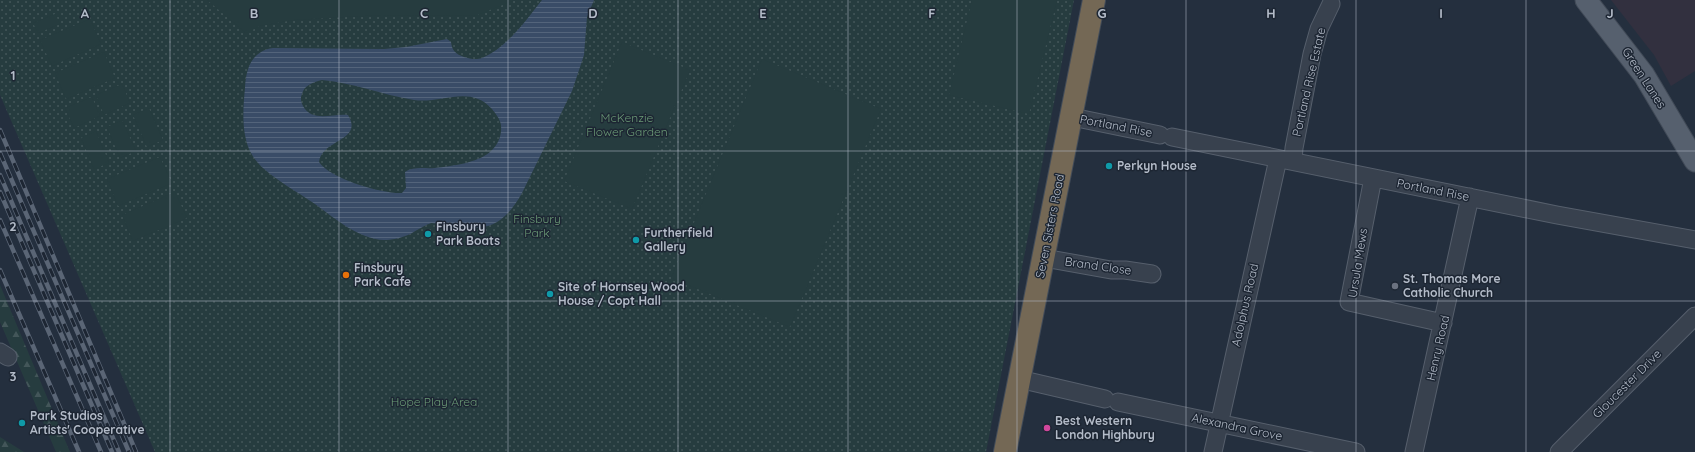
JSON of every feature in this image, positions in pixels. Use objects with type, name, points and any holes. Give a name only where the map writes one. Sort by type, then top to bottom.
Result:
[{"type":"highway","name":"Seven Sisters Road","points":[[1005,452],[1094,0]]},
{"type":"main road","name":"Green Lanes","points":[[1586,0],[1615,34],[1644,75],[1695,161]]},
{"type":"street","name":"Portland Rise Estate","points":[[1286,160],[1294,148],[1312,54],[1319,29],[1331,4]]},
{"type":"street","name":"Portland Rise","points":[[1072,117],[1564,216],[1695,240]]},
{"type":"street","name":"Adolphus Road","points":[[1213,452],[1218,423],[1286,160]]},
{"type":"street","name":"Ursula Mews","points":[[1373,178],[1349,302],[1443,323]]},
{"type":"street","name":"Henry Road","points":[[1414,452],[1470,197]]},
{"type":"street","name":"Brand Close","points":[[1044,258],[1111,270],[1125,270],[1152,274]]},
{"type":"street","name":"Gloucester Drive","points":[[1559,452],[1695,316]]},
{"type":"street","name":"Alexandra Grove","points":[[1019,379],[1111,401],[1356,452]]},
{"type":"shaded area","points":[[1611,0],[1695,0],[1695,71],[1671,86],[1654,55]]},
{"type":"green space","name":"Finsbury Park","points":[[0,0],[1074,0],[986,452],[155,452],[0,95]]},
{"type":"green space","points":[[207,0],[515,0],[475,16],[382,15],[294,20],[260,26],[246,33]]},
{"type":"green space","points":[[972,0],[1057,0],[1029,114],[949,95]]},
{"type":"green space","points":[[55,14],[60,24],[38,33],[33,23]]},
{"type":"green space","points":[[90,19],[101,44],[52,66],[40,40]]},
{"type":"green space","name":"McKenzie Flower Garden","points":[[622,42],[690,70],[632,209],[564,181]]},
{"type":"green space","points":[[104,52],[115,78],[66,99],[55,73]]},
{"type":"green space","points":[[762,59],[881,109],[790,327],[671,278]]},
{"type":"green space","points":[[122,84],[130,103],[104,115],[96,95]]},
{"type":"green space","points":[[92,97],[100,116],[74,128],[65,108]]},
{"type":"green space","points":[[149,108],[163,140],[147,147],[133,115]]},
{"type":"green space","points":[[122,120],[136,151],[120,158],[107,127]]},
{"type":"green space","points":[[96,131],[109,163],[94,169],[81,138]]},
{"type":"green space","points":[[160,157],[172,183],[118,206],[107,179]]},
{"type":"green space","points":[[175,192],[187,218],[133,241],[122,215]]},
{"type":"green space","points":[[0,285],[70,452],[56,452],[0,322]]},
{"type":"green space","points":[[0,437],[24,452],[0,452]]},
{"type":"water","points":[[542,0],[594,0],[587,17],[584,55],[572,91],[522,193],[513,207],[503,218],[494,224],[473,228],[432,223],[399,238],[379,240],[360,234],[335,219],[263,168],[251,153],[244,130],[246,81],[249,67],[255,57],[260,53],[273,48],[384,49],[406,47],[447,39],[451,42],[453,50],[461,56],[478,59],[500,48],[508,41],[523,25]],"holes":[[[322,80],[414,100],[424,101],[465,96],[474,98],[483,102],[492,109],[500,121],[500,137],[493,149],[485,156],[478,159],[456,165],[408,170],[405,172],[406,188],[402,193],[383,191],[345,180],[325,168],[319,162],[322,154],[347,135],[351,130],[348,115],[318,116],[307,111],[301,102],[303,91],[310,84]]]},
{"type":"railway","points":[[0,130],[136,452]]},
{"type":"railway","points":[[0,153],[129,452]]},
{"type":"railway","points":[[0,175],[119,452]]},
{"type":"railway","points":[[0,192],[112,452]]},
{"type":"railway","points":[[0,220],[101,452]]},
{"type":"railway","points":[[0,270],[79,452]]},
{"type":"place","name":"Perkyn House","points":[[1109,166]]},
{"type":"place","name":"Finsbury Park Boats","points":[[428,234]]},
{"type":"place","name":"Furtherfield Gallery","points":[[636,240]]},
{"type":"place","name":"Finsbury Park Cafe","points":[[346,275]]},
{"type":"place","name":"St. Thomas More Catholic Church","points":[[1395,286]]},
{"type":"place","name":"Site of Hornsey Wood House / Copt Hall","points":[[550,294]]},
{"type":"place","name":"Park Studios Artists' Cooperative","points":[[22,423]]},
{"type":"place","name":"Best Western London Highbury","points":[[1047,428]]},
{"type":"park label","name":"Hope Play Area","points":[[434,402]]}]
